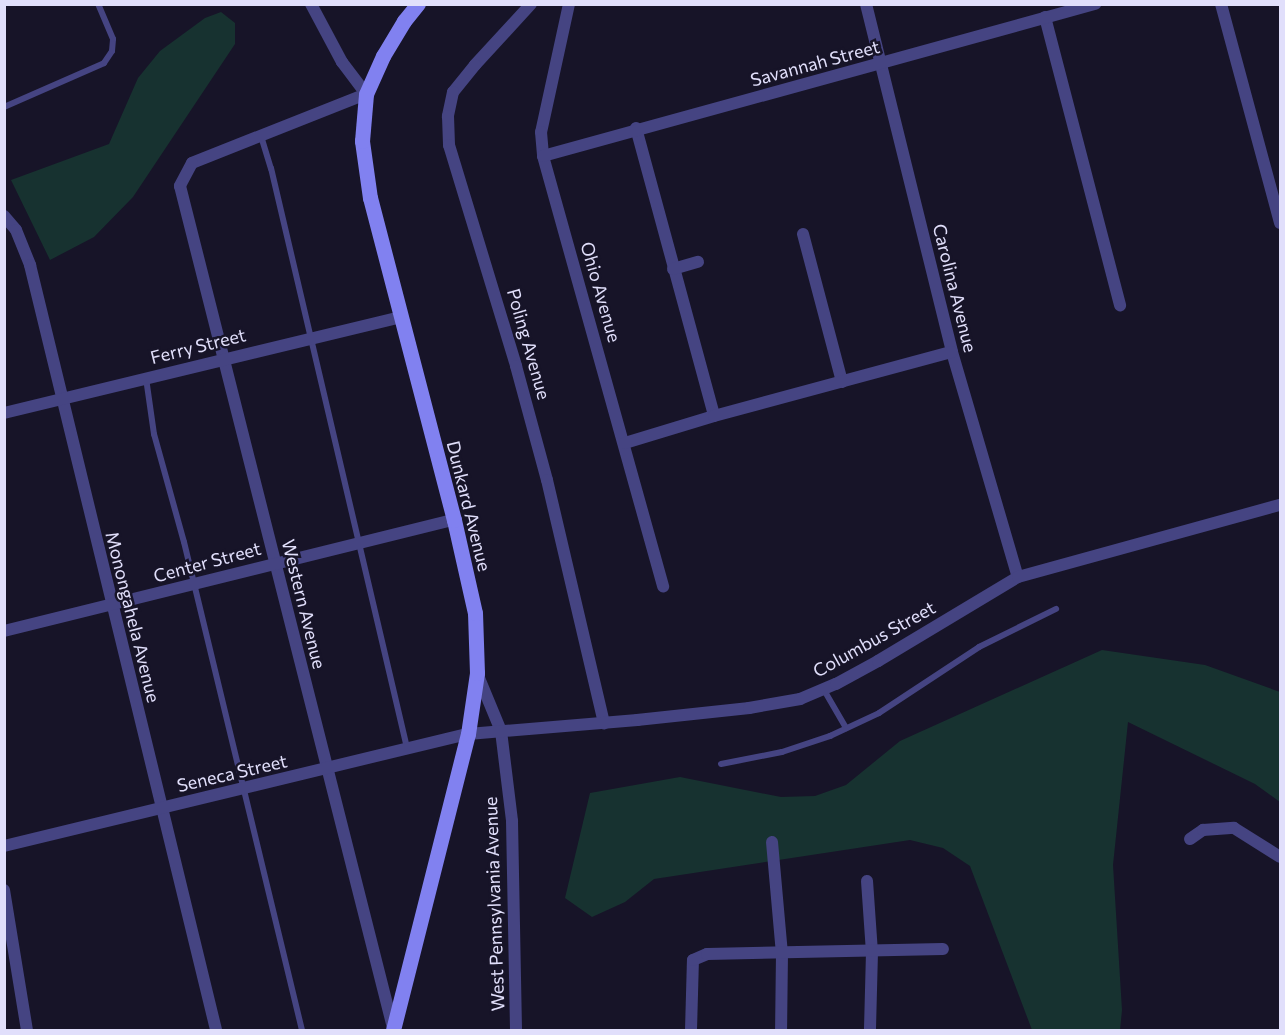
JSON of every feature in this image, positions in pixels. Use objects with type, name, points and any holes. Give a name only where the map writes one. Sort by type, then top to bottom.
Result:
[{"type":"main road","name":"Dunkard Avenue","points":[[394,1030],[468,734],[477,673],[475,613],[454,520],[370,198],[362,141],[366,94],[383,56],[404,21],[418,4]]},
{"type":"street","points":[[261,135],[366,94],[342,62],[311,4]]},
{"type":"street","name":"Poling Avenue","points":[[531,4],[453,93],[448,116],[449,145],[484,253],[532,423],[604,723]]},
{"type":"street","name":"Ohio Avenue","points":[[569,4],[541,132],[543,156],[625,443],[663,587]]},
{"type":"street","name":"Carolina Avenue","points":[[866,4],[952,352],[1018,577]]},
{"type":"street","name":"Savannah Street","points":[[543,156],[636,128],[882,64],[1095,4]]},
{"type":"street","points":[[1221,4],[1281,223]]},
{"type":"street","points":[[1045,17],[1120,304]]},
{"type":"street","points":[[636,128],[714,416]]},
{"type":"street","name":"Western Avenue","points":[[261,135],[192,163],[180,186],[394,1030]]},
{"type":"street","name":"Monongahela Avenue","points":[[4,216],[16,230],[30,265],[216,1030]]},
{"type":"street","points":[[803,234],[842,382]]},
{"type":"street","points":[[673,269],[698,262]]},
{"type":"street","name":"Ferry Street","points":[[4,413],[400,317]]},
{"type":"street","points":[[625,443],[714,416],[952,352]]},
{"type":"street","name":"Columbus Street","points":[[468,734],[749,708],[800,699],[878,661],[1018,577],[1281,505]]},
{"type":"street","name":"Center Street","points":[[4,631],[454,520]]},
{"type":"street","name":"West Pennsylvania Avenue","points":[[477,673],[501,731],[512,821],[516,1030]]},
{"type":"street","name":"Seneca Street","points":[[4,846],[244,790],[468,734]]},
{"type":"street","points":[[1190,839],[1203,830],[1234,828],[1281,857]]},
{"type":"street","points":[[772,842],[782,953],[781,1030]]},
{"type":"street","points":[[867,881],[872,952],[870,1030]]},
{"type":"street","points":[[4,890],[27,1030]]},
{"type":"street","points":[[691,1030],[693,960],[707,954],[943,950]]},
{"type":"lane","points":[[4,107],[104,63],[112,51],[113,39],[98,4]]},
{"type":"lane","points":[[261,135],[271,168],[309,338],[407,748]]},
{"type":"lane","points":[[146,377],[154,434],[302,1030]]},
{"type":"lane","points":[[721,764],[782,752],[879,713],[979,647],[1056,609]]},
{"type":"lane","points":[[823,689],[846,728]]},
{"type":"green space","points":[[221,12],[235,23],[235,44],[133,197],[94,237],[50,260],[11,180],[109,144],[138,78],[160,51],[205,18]]},
{"type":"green space","points":[[1102,650],[1205,665],[1280,692],[1280,802],[1255,784],[1128,722],[1113,865],[1122,1010],[1120,1030],[1032,1030],[970,866],[943,848],[910,840],[654,879],[625,902],[592,917],[565,898],[590,793],[680,777],[781,797],[815,796],[846,785],[900,741]]}]
